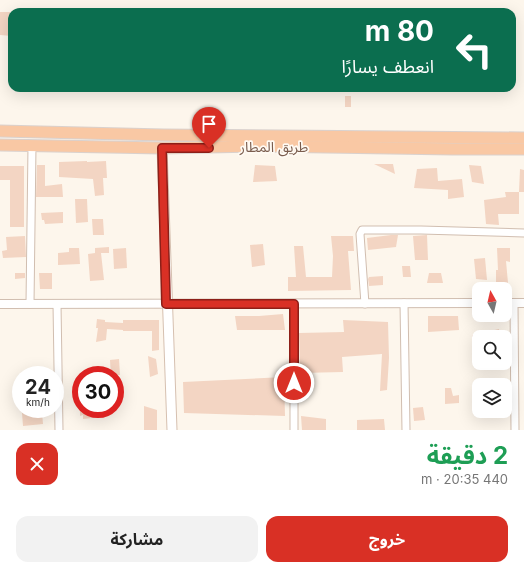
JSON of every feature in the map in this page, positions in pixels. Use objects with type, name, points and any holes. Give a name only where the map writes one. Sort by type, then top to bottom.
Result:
[{"type":"highway","name":"طريق المطار","points":[[0,131],[172,135],[524,138]]},
{"type":"highway","points":[[451,137],[453,149]]},
{"type":"highway","name":"طريق المطار","points":[[0,145],[162,148],[289,146],[524,149]]},
{"type":"main road","points":[[162,148],[166,304],[172,430]]},
{"type":"street","points":[[30,304],[32,146]]},
{"type":"street","points":[[365,304],[360,234],[362,230],[524,232]]},
{"type":"street","points":[[404,303],[406,430]]},
{"type":"street","points":[[0,304],[472,303]]},
{"type":"street","points":[[515,430],[514,303],[524,303]]},
{"type":"street","points":[[57,304],[59,430]]},
{"type":"street","points":[[294,304],[294,430]]},
{"type":"building","points":[[0,12],[8,12],[8,36],[0,35]]},
{"type":"building","points":[[345,96],[351,96],[351,107],[345,107]]},
{"type":"building","points":[[106,161],[107,178],[103,178],[104,195],[95,196],[93,179],[59,177],[59,162]]},
{"type":"building","points":[[374,164],[393,164],[395,174]]},
{"type":"building","points":[[37,165],[45,165],[45,186],[62,184],[63,197],[36,197]]},
{"type":"building","points":[[255,165],[275,166],[277,181],[253,182]]},
{"type":"building","points":[[469,165],[481,166],[484,184],[472,182]]},
{"type":"building","points":[[0,166],[24,166],[24,227],[10,227],[10,180],[0,180]]},
{"type":"building","points":[[437,168],[438,181],[462,179],[464,197],[448,199],[448,190],[414,188],[417,169]]},
{"type":"building","points":[[520,169],[524,170],[524,192],[519,192]]},
{"type":"building","points":[[505,192],[519,192],[519,214],[498,214],[499,225],[486,224],[484,200],[506,197]]},
{"type":"building","points":[[75,199],[87,199],[88,222],[76,223]]},
{"type":"building","points":[[63,212],[63,223],[45,224],[44,220],[42,220],[41,213]]},
{"type":"building","points":[[92,219],[103,219],[104,235],[93,235]]},
{"type":"building","points":[[398,235],[396,247],[368,250],[367,238]]},
{"type":"building","points":[[427,235],[428,260],[415,260],[413,236]]},
{"type":"building","points":[[25,236],[26,257],[3,258],[2,251],[7,250],[6,237]]},
{"type":"building","points":[[331,236],[353,236],[354,251],[348,251],[351,290],[288,291],[288,277],[296,277],[294,246],[303,246],[306,277],[332,277],[333,256]]},
{"type":"building","points":[[263,244],[265,265],[252,267],[250,245]]},
{"type":"building","points":[[109,247],[109,253],[101,253],[104,280],[90,281],[88,254],[95,253],[95,248]]},
{"type":"building","points":[[69,248],[79,248],[80,264],[58,265],[58,253],[69,252]]},
{"type":"building","points":[[126,248],[127,268],[114,269],[113,249]]},
{"type":"building","points":[[497,248],[510,248],[510,262],[506,261],[508,282],[496,282],[496,270],[498,270]]},
{"type":"building","points":[[485,258],[487,280],[476,279],[474,259]]},
{"type":"building","points":[[402,266],[410,266],[411,277],[403,277]]},
{"type":"building","points":[[15,273],[25,273],[25,278],[15,279]]},
{"type":"building","points":[[39,273],[52,273],[52,289],[40,289]]},
{"type":"building","points":[[429,273],[441,273],[443,283],[427,283]]},
{"type":"building","points":[[383,276],[383,285],[369,286],[369,277]]},
{"type":"building","points":[[283,314],[285,330],[237,330],[235,316]]},
{"type":"building","points":[[428,316],[458,316],[459,330],[428,332]]},
{"type":"building","points":[[97,319],[105,320],[105,322],[123,323],[123,320],[159,320],[159,350],[152,351],[152,331],[123,331],[107,329],[106,340],[96,342],[98,328],[96,328]]},
{"type":"building","points":[[343,320],[388,322],[389,358],[387,390],[380,391],[382,354],[342,357],[343,372],[300,373],[299,333],[344,332]]},
{"type":"building","points":[[148,356],[156,359],[158,374],[150,377]]},
{"type":"building","points":[[119,359],[119,366],[110,366],[110,360]]},
{"type":"building","points":[[284,377],[285,416],[184,413],[183,382]]},
{"type":"building","points":[[445,388],[451,388],[453,396],[459,395],[459,403],[445,404]]},
{"type":"building","points":[[144,406],[157,410],[157,430],[144,430]]},
{"type":"building","points":[[423,407],[425,420],[414,421],[413,408]]},
{"type":"building","points":[[301,416],[326,419],[326,430],[302,430]]},
{"type":"building","points":[[22,418],[42,418],[43,424],[23,426]]},
{"type":"building","points":[[384,419],[385,430],[357,430],[357,420]]},
{"type":"route","points":[[209,148],[162,148],[161,162],[166,304],[294,304],[294,383]]}]
